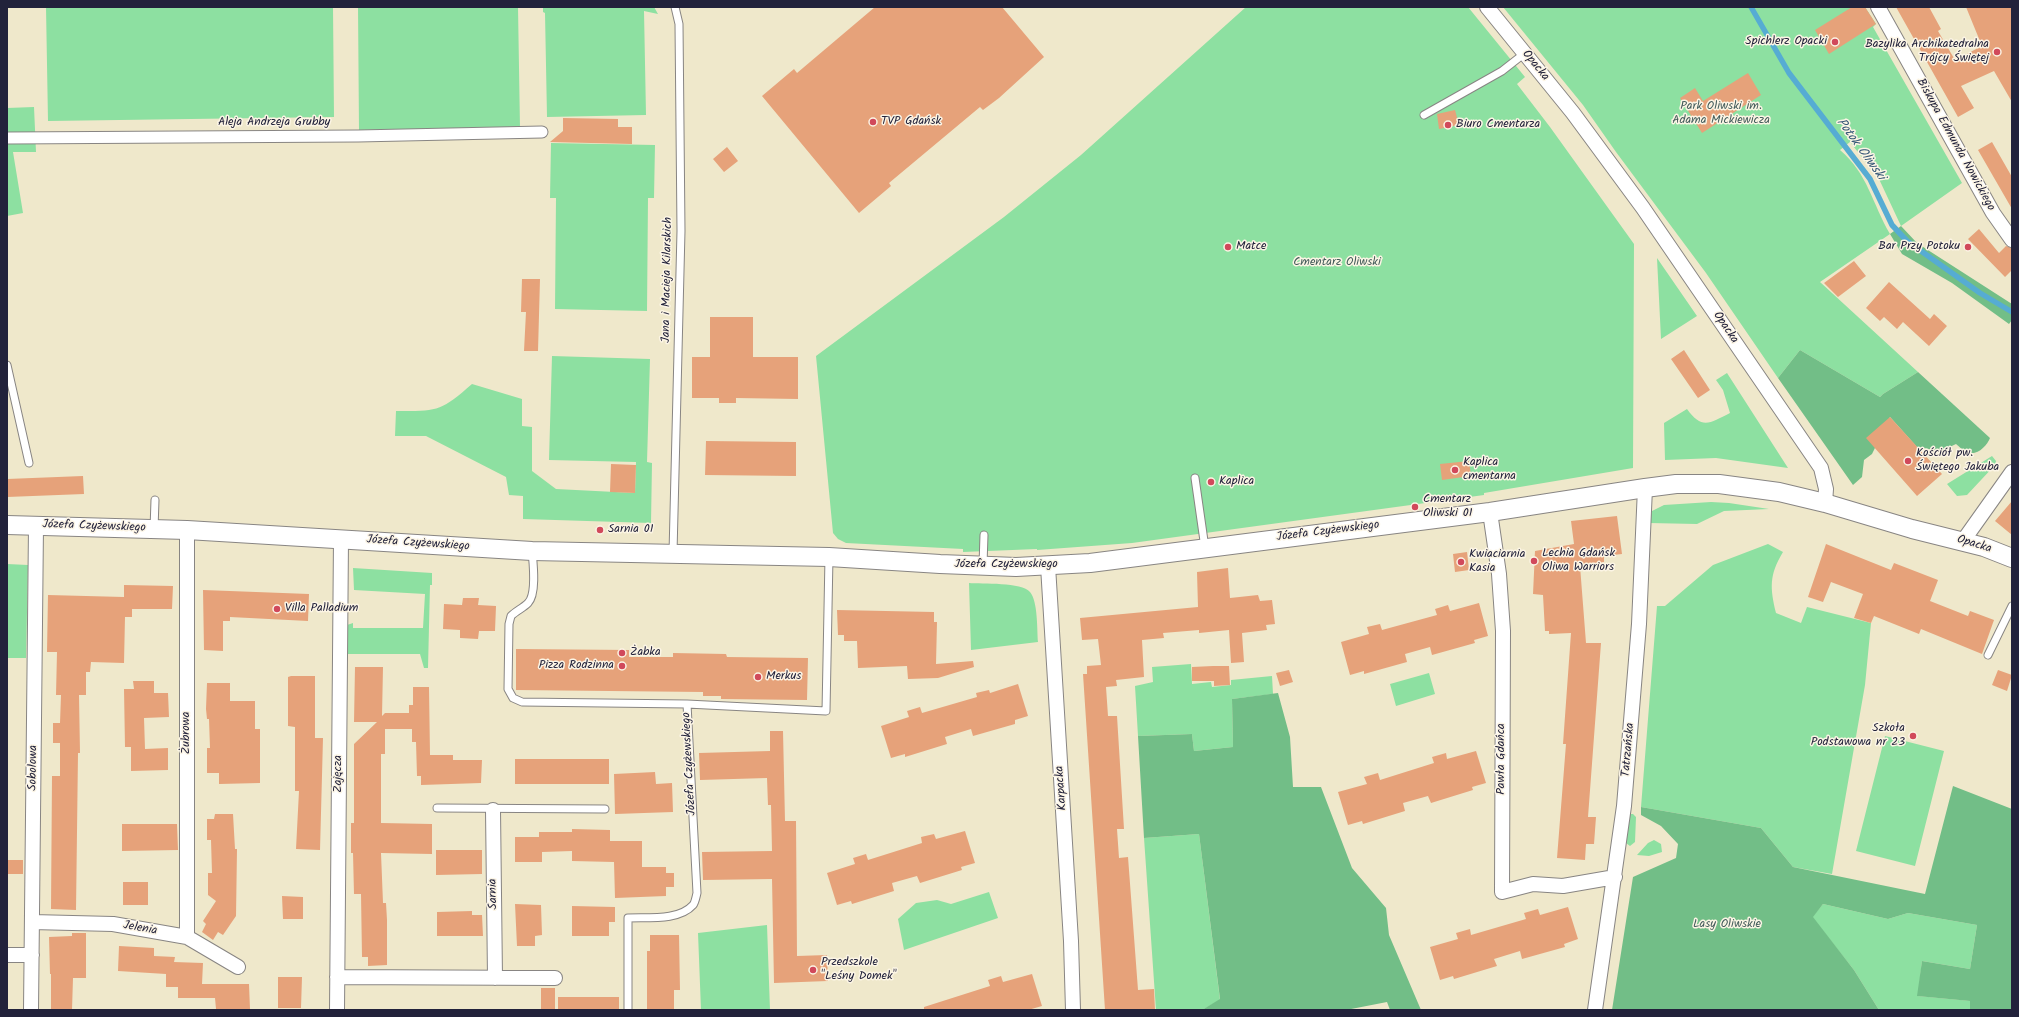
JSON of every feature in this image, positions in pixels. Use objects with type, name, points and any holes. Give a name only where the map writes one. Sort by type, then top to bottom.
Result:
[{"type":"street","name":"Opacka","points":[[1487,7],[1573,113],[1657,228],[1821,468],[1826,489],[1825,503],[1912,529],[1963,541],[2012,558]]},
{"type":"street","name":"Biskupa Edmunda Nowickiego","points":[[1878,7],[1993,213],[2012,240]]},
{"type":"street","name":"Aleja Andrzeja Grubby","points":[[7,138],[350,136],[542,132]]},
{"type":"street","points":[[1963,541],[2012,472]]},
{"type":"street","name":"Józefa Czyżewskiego","points":[[7,525],[187,530],[532,551],[829,557],[983,566],[1048,566],[1090,563],[1490,512],[1676,484],[1719,484],[1779,492],[1825,503]]},
{"type":"street","name":"Tatrzańska","points":[[1595,1010],[1624,806],[1639,624],[1645,488]]},
{"type":"street","name":"Pawła Gdańca","points":[[1490,512],[1499,574],[1503,632],[1502,892],[1533,884],[1564,886],[1615,877]]},
{"type":"street","name":"Sobolowa","points":[[31,1010],[36,526]]},
{"type":"street","name":"Żubrowa","points":[[187,530],[188,937]]},
{"type":"street","name":"Zajęcza","points":[[337,1010],[341,539]]},
{"type":"street","name":"Karpacka","points":[[1048,566],[1071,934],[1073,1010]]},
{"type":"street","name":"Sarnia","points":[[493,810],[495,978]]},
{"type":"street","name":"Jelenia","points":[[32,922],[113,924],[188,937],[238,967]]},
{"type":"street","points":[[7,955],[32,955]]},
{"type":"street","points":[[337,977],[555,978]]},
{"type":"lane","name":"Jana i Macieja Kilarskich","points":[[673,553],[681,231],[679,24],[675,7]]},
{"type":"lane","points":[[1424,115],[1502,71],[1525,54]]},
{"type":"lane","points":[[7,365],[29,463]]},
{"type":"lane","points":[[1195,478],[1205,548]]},
{"type":"lane","points":[[154,529],[155,500]]},
{"type":"lane","points":[[983,566],[984,535]]},
{"type":"lane","points":[[532,551],[534,574],[533,592],[530,602],[511,616],[509,624],[508,689],[513,698],[522,702],[687,704]]},
{"type":"lane","name":"Józefa Czyżewskiego","points":[[628,1010],[628,918],[673,916],[683,912],[693,905],[697,893],[687,704],[826,711],[829,557]]},
{"type":"lane","points":[[1988,655],[2012,606]]},
{"type":"lane","points":[[437,808],[493,810],[605,809]]},
{"type":"green space","points":[[46,7],[333,7],[334,117],[48,121]]},
{"type":"green space","points":[[358,7],[518,7],[520,128],[359,130]]},
{"type":"green space","points":[[543,7],[654,7],[658,14],[644,11],[646,115],[547,117],[545,13],[543,12]]},
{"type":"green space","name":"Cmentarz Oliwski","points":[[1246,7],[1468,7],[1525,77],[1517,84],[1550,127],[1634,244],[1633,468],[1484,493],[1484,495],[1132,543],[1037,550],[963,552],[963,549],[846,543],[838,539],[833,533],[816,356],[1004,217],[1081,155]]},
{"type":"green space","name":"Park Oliwski im. Adama Mickiewicza","points":[[1503,7],[1865,7],[1876,24],[1873,27],[1962,183],[1901,226],[1879,179],[1850,142],[1840,150],[1857,169],[1869,189],[1890,234],[1820,282],[1918,372],[1880,397],[1800,350],[1778,378],[1706,273],[1583,105]]},
{"type":"green space","points":[[34,107],[36,152],[13,152],[23,213],[7,216],[7,108]]},
{"type":"green space","points":[[551,143],[655,145],[654,198],[648,198],[647,311],[555,309],[556,198],[550,198]]},
{"type":"green space","points":[[1901,226],[1917,243],[2012,304],[2012,320],[2009,324],[1952,283],[1902,254],[1890,234]]},
{"type":"green space","points":[[1657,258],[1697,316],[1661,339]]},
{"type":"green space","points":[[1800,350],[1880,397],[1918,372],[1990,438],[1981,450],[1974,453],[1963,450],[1956,444],[1941,451],[1917,447],[1890,417],[1872,454],[1864,460],[1862,477],[1853,485],[1778,378]]},
{"type":"green space","points":[[552,356],[650,359],[647,462],[652,463],[651,523],[523,519],[523,496],[509,495],[506,477],[426,436],[395,436],[396,411],[421,411],[438,408],[453,400],[472,384],[522,399],[522,426],[532,427],[532,471],[556,489],[635,493],[636,462],[549,460]]},
{"type":"green space","points":[[1727,373],[1788,468],[1716,458],[1665,460],[1664,423],[1687,409],[1697,420],[1707,423],[1717,420],[1730,413],[1723,390],[1716,380]]},
{"type":"green space","points":[[1992,456],[1996,461],[1995,465],[1967,495],[1957,496],[1947,484]]},
{"type":"green space","points":[[1711,502],[1769,509],[1724,511],[1697,524],[1649,523],[1652,511],[1664,505]]},
{"type":"green space","points":[[1768,544],[1783,552],[1775,568],[1772,582],[1776,613],[1801,623],[1807,607],[1871,623],[1865,685],[1832,874],[1793,867],[1761,828],[1641,807],[1657,606],[1665,606],[1713,565]]},
{"type":"green space","points":[[7,564],[28,565],[26,658],[7,658]]},
{"type":"green space","points":[[353,568],[432,573],[432,585],[430,585],[428,668],[424,668],[420,654],[345,654],[347,625],[353,623],[353,628],[423,628],[425,594],[354,590]]},
{"type":"green space","points":[[969,583],[1011,585],[1026,589],[1030,592],[1033,596],[1036,609],[1038,642],[971,650]]},
{"type":"green space","points":[[1191,664],[1192,684],[1211,682],[1212,687],[1231,685],[1231,680],[1272,676],[1273,694],[1232,699],[1233,747],[1194,751],[1192,734],[1138,736],[1135,686],[1153,682],[1152,667]]},
{"type":"green space","points":[[1429,673],[1435,694],[1396,706],[1390,684]]},
{"type":"green space","points":[[1278,693],[1290,737],[1293,787],[1321,787],[1352,868],[1386,908],[1389,935],[1421,1010],[1390,1010],[1387,1002],[1346,1010],[1202,1010],[1220,999],[1199,834],[1144,838],[1138,736],[1192,734],[1194,751],[1233,747],[1232,699]]},
{"type":"green space","points":[[1885,736],[1944,751],[1915,866],[1856,851]]},
{"type":"green space","name":"Lasy Oliwskie","points":[[1953,786],[2012,809],[2012,1010],[1970,1010],[1970,1001],[1917,996],[1922,961],[1970,969],[1977,925],[1908,913],[1888,919],[1823,904],[1813,917],[1854,970],[1879,1010],[1612,1010],[1633,877],[1676,858],[1678,844],[1661,826],[1641,815],[1641,807],[1761,828],[1793,867],[1925,894]]},
{"type":"green space","points":[[1628,814],[1633,814],[1636,817],[1635,842],[1630,846],[1626,843]]},
{"type":"green space","points":[[1199,834],[1220,1000],[1202,1010],[1156,1010],[1144,838]]},
{"type":"green space","points":[[1654,840],[1661,844],[1662,852],[1649,856],[1637,855],[1648,843]]},
{"type":"green space","points":[[989,892],[998,918],[904,950],[898,919],[916,903],[937,900],[951,904]]},
{"type":"green space","points":[[1823,904],[1888,919],[1908,913],[1977,925],[1970,969],[1922,961],[1918,996],[1971,1001],[1970,1010],[1879,1010],[1854,970],[1812,917]]},
{"type":"green space","points":[[767,925],[770,1010],[701,1010],[698,933]]},
{"type":"building","name":"TVP Gdańsk","points":[[875,7],[1002,7],[1044,57],[999,98],[983,110],[980,107],[889,183],[891,186],[859,213],[762,96],[794,69],[797,73]]},
{"type":"building","name":"Spichlerz Opacki","points":[[1852,7],[1865,7],[1876,24],[1829,54],[1815,30]]},
{"type":"building","points":[[1896,7],[1929,7],[1941,29],[1938,31],[1955,60],[1982,46],[1966,7],[2012,7],[2012,102],[1994,71],[1961,86],[1974,108],[1958,117]]},
{"type":"building","points":[[1748,73],[1761,95],[1702,133],[1680,98],[1695,88],[1703,101]]},
{"type":"building","points":[[1455,110],[1459,125],[1439,129],[1437,114]]},
{"type":"building","points":[[563,118],[618,119],[618,127],[632,127],[632,144],[550,142],[563,131]]},
{"type":"building","points":[[1992,142],[2012,177],[2012,209],[1978,150]]},
{"type":"building","points":[[727,147],[738,161],[724,172],[713,159]]},
{"type":"building","points":[[1979,229],[1999,253],[2006,246],[2012,248],[2012,270],[2005,277],[1968,239]]},
{"type":"building","points":[[1854,261],[1866,276],[1838,297],[1824,283]]},
{"type":"building","points":[[522,279],[540,279],[538,351],[524,351],[526,312],[521,312]]},
{"type":"building","points":[[1889,282],[1930,319],[1934,314],[1947,326],[1929,346],[1903,322],[1897,329],[1884,317],[1880,321],[1866,308]]},
{"type":"building","points":[[710,317],[753,317],[753,357],[798,357],[798,399],[736,398],[736,403],[719,403],[719,398],[692,398],[692,357],[710,357]]},
{"type":"building","points":[[1684,350],[1710,390],[1698,398],[1671,359]]},
{"type":"building","name":"Kościół pw. Świętego Jakuba","points":[[1890,417],[1942,474],[1917,496],[1866,438]]},
{"type":"building","points":[[706,441],[796,442],[796,476],[705,475]]},
{"type":"building","name":"Kaplica cmentarna","points":[[1469,461],[1471,476],[1442,480],[1440,464]]},
{"type":"building","points":[[611,464],[636,465],[635,493],[610,492]]},
{"type":"building","points":[[83,476],[84,494],[7,497],[7,479]]},
{"type":"building","points":[[2012,501],[2012,535],[1995,521]]},
{"type":"building","points":[[1617,516],[1622,554],[1604,556],[1604,562],[1580,566],[1586,643],[1601,643],[1588,817],[1596,817],[1594,844],[1586,844],[1585,860],[1557,858],[1566,744],[1563,744],[1571,633],[1549,634],[1549,631],[1545,631],[1543,595],[1533,594],[1535,551],[1574,544],[1571,521]]},
{"type":"building","points":[[1826,544],[1891,570],[1894,563],[1938,580],[1930,601],[1968,616],[1970,611],[1994,620],[1982,654],[1921,629],[1919,634],[1874,616],[1871,623],[1854,618],[1863,594],[1831,582],[1823,602],[1808,597]]},
{"type":"building","name":"Kwiaciarnia Kasia","points":[[1467,552],[1469,570],[1455,572],[1453,554]]},
{"type":"building","points":[[1228,568],[1230,598],[1258,595],[1260,601],[1272,600],[1275,624],[1266,625],[1267,630],[1242,633],[1244,662],[1231,663],[1229,630],[1199,633],[1199,630],[1163,633],[1164,638],[1142,640],[1144,677],[1116,680],[1117,686],[1106,687],[1108,716],[1117,716],[1124,829],[1117,829],[1119,858],[1128,857],[1138,990],[1154,989],[1155,1010],[1105,1010],[1083,674],[1087,674],[1087,666],[1101,665],[1098,639],[1082,640],[1080,618],[1198,607],[1197,572]]},
{"type":"building","points":[[124,585],[173,586],[172,609],[132,609],[132,617],[125,617],[124,663],[91,662],[90,672],[86,672],[86,695],[79,695],[80,753],[78,753],[76,910],[51,909],[52,776],[60,776],[60,743],[53,743],[53,723],[60,723],[61,695],[56,695],[57,652],[47,652],[48,595],[124,597]]},
{"type":"building","points":[[203,590],[309,594],[308,621],[230,617],[230,621],[223,621],[223,651],[204,650]]},
{"type":"building","points":[[463,598],[479,598],[478,605],[496,606],[495,631],[479,631],[478,639],[460,638],[460,630],[443,629],[444,604],[462,605]]},
{"type":"building","points":[[1479,603],[1488,636],[1474,640],[1475,643],[1432,655],[1430,647],[1405,654],[1407,662],[1364,674],[1364,671],[1350,675],[1341,642],[1369,634],[1367,627],[1380,624],[1382,630],[1437,615],[1435,609],[1448,605],[1450,611]]},
{"type":"building","points":[[837,610],[934,612],[934,622],[937,622],[936,664],[973,661],[974,667],[938,678],[908,679],[907,666],[858,668],[857,641],[844,641],[844,635],[838,635]]},
{"type":"building","points":[[516,649],[629,650],[629,657],[673,657],[673,653],[726,654],[727,657],[808,658],[807,700],[721,699],[721,696],[703,696],[703,692],[516,690]]},
{"type":"building","points":[[1229,666],[1230,685],[1214,686],[1214,681],[1192,681],[1192,667]]},
{"type":"building","points":[[355,667],[383,667],[382,716],[385,713],[409,713],[409,705],[413,705],[413,687],[429,687],[430,755],[453,755],[453,760],[482,760],[481,783],[421,785],[421,776],[417,776],[416,742],[412,742],[412,729],[385,729],[385,754],[381,754],[381,823],[432,824],[432,854],[381,853],[383,903],[386,903],[387,920],[387,965],[368,966],[368,957],[362,957],[361,894],[354,894],[353,853],[351,853],[351,823],[354,823],[354,744],[377,722],[354,722]]},
{"type":"building","points":[[1289,670],[1293,682],[1280,686],[1276,673]]},
{"type":"building","points":[[1998,670],[2012,675],[2007,691],[1992,685]]},
{"type":"building","points":[[315,676],[315,738],[323,738],[320,850],[296,849],[299,791],[295,791],[295,727],[288,726],[288,677]]},
{"type":"building","points":[[133,681],[154,681],[154,693],[168,693],[169,717],[144,718],[145,749],[168,748],[168,770],[131,771],[131,747],[125,747],[124,689],[134,689]]},
{"type":"building","points":[[207,683],[230,683],[230,701],[255,701],[255,729],[260,729],[260,783],[219,784],[219,773],[207,773],[207,748],[210,748],[209,719],[207,719],[206,709]]},
{"type":"building","points":[[1018,684],[1028,716],[1015,720],[1015,724],[973,736],[971,729],[945,737],[947,744],[905,757],[905,754],[891,758],[881,726],[909,717],[907,711],[920,707],[922,713],[977,697],[976,693],[989,690],[990,693]]},
{"type":"building","points":[[770,731],[783,731],[785,821],[796,821],[797,956],[827,955],[828,981],[774,983],[772,879],[703,880],[702,852],[772,851],[771,805],[768,805],[767,778],[700,780],[699,753],[770,751]]},
{"type":"building","points":[[1476,751],[1486,783],[1472,787],[1473,790],[1431,803],[1428,796],[1403,803],[1405,811],[1363,824],[1362,821],[1348,825],[1338,792],[1367,784],[1364,777],[1378,773],[1380,780],[1434,763],[1432,757],[1446,753],[1447,759]]},
{"type":"building","points":[[515,759],[609,759],[609,784],[515,784]]},
{"type":"building","points":[[655,772],[656,784],[672,783],[673,812],[615,814],[614,774]]},
{"type":"building","points":[[215,814],[233,814],[235,849],[237,849],[236,916],[223,935],[218,932],[213,940],[202,932],[206,924],[203,921],[216,901],[208,895],[208,873],[212,873],[211,840],[207,840],[207,819],[214,819]]},
{"type":"building","points":[[122,824],[177,824],[178,850],[122,851]]},
{"type":"building","points":[[572,829],[610,830],[610,841],[642,841],[642,867],[666,867],[666,873],[674,873],[674,887],[666,887],[666,896],[615,898],[614,862],[572,861],[572,851],[542,852],[542,862],[515,862],[515,837],[539,837],[539,832],[572,832]]},
{"type":"building","points":[[965,831],[975,863],[961,867],[962,870],[920,883],[917,876],[892,883],[894,891],[852,904],[851,901],[837,905],[827,873],[855,864],[853,858],[866,854],[868,860],[922,843],[921,837],[934,834],[936,839]]},
{"type":"building","points":[[436,850],[482,850],[482,874],[436,875]]},
{"type":"building","points":[[7,860],[23,860],[23,874],[7,874]]},
{"type":"building","points":[[123,882],[148,882],[148,905],[123,905]]},
{"type":"building","points":[[282,896],[303,897],[303,919],[283,919]]},
{"type":"building","points":[[515,904],[541,905],[542,935],[535,936],[535,946],[517,946]]},
{"type":"building","points":[[572,906],[615,907],[615,922],[609,922],[609,936],[572,936]]},
{"type":"building","points":[[1568,907],[1578,939],[1564,944],[1565,947],[1522,959],[1520,951],[1494,959],[1497,966],[1454,979],[1453,976],[1440,980],[1430,947],[1458,939],[1456,933],[1470,929],[1471,935],[1526,919],[1524,913],[1538,909],[1540,915]]},
{"type":"building","points":[[472,911],[472,915],[482,915],[483,936],[437,936],[437,912]]},
{"type":"building","points":[[72,933],[86,933],[86,978],[73,978],[72,1010],[51,1010],[49,937],[72,936]]},
{"type":"building","points":[[650,935],[679,935],[680,990],[674,990],[674,1010],[647,1010],[647,951],[650,951]]},
{"type":"building","points":[[119,946],[154,948],[154,956],[175,957],[174,962],[203,963],[202,984],[249,984],[250,1009],[216,1009],[215,998],[178,998],[178,987],[166,987],[166,974],[118,971]]},
{"type":"building","points":[[1032,974],[1042,1006],[1028,1010],[924,1010],[924,1007],[990,986],[988,980],[1001,976],[1003,982]]},
{"type":"building","points":[[278,977],[302,977],[301,1008],[278,1008]]},
{"type":"building","points":[[541,988],[555,988],[555,1010],[541,1010]]},
{"type":"building","points":[[558,997],[619,997],[619,1010],[558,1010]]},
{"type":"waterway","name":"Potok Oliwski","points":[[1751,7],[1789,73],[1870,179],[1892,225],[1907,241],[1980,293],[2012,312]]},
{"type":"place","name":"Spichlerz Opacki","points":[[1835,42]]},
{"type":"place","name":"Bazylika Archikatedralna Trójcy Świętej","points":[[1997,52]]},
{"type":"place","name":"TVP Gdańsk","points":[[873,122]]},
{"type":"place","name":"Biuro Cmentarza","points":[[1448,125]]},
{"type":"place","name":"Matce","points":[[1228,247]]},
{"type":"place","name":"Bar Przy Potoku","points":[[1968,247]]},
{"type":"place","name":"Kościół pw. Świętego Jakuba","points":[[1908,461]]},
{"type":"place","name":"Kaplica cmentarna","points":[[1455,470]]},
{"type":"place","name":"Kaplica","points":[[1211,482]]},
{"type":"place","name":"Cmentarz Oliwski 01","points":[[1415,507]]},
{"type":"place","name":"Sarnia 01","points":[[600,530]]},
{"type":"place","name":"Lechia Gdańsk Oliwa Warriors","points":[[1534,561]]},
{"type":"place","name":"Kwiaciarnia Kasia","points":[[1461,562]]},
{"type":"place","name":"Villa Palladium","points":[[277,609]]},
{"type":"place","name":"Żabka","points":[[622,653]]},
{"type":"place","name":"Pizza Rodzinna","points":[[622,666]]},
{"type":"place","name":"Merkus","points":[[758,677]]},
{"type":"place","name":"Szkoła Podstawowa nr 23","points":[[1913,736]]},
{"type":"place","name":"Przedszkole \"Leśny Domek\"","points":[[813,970]]}]
